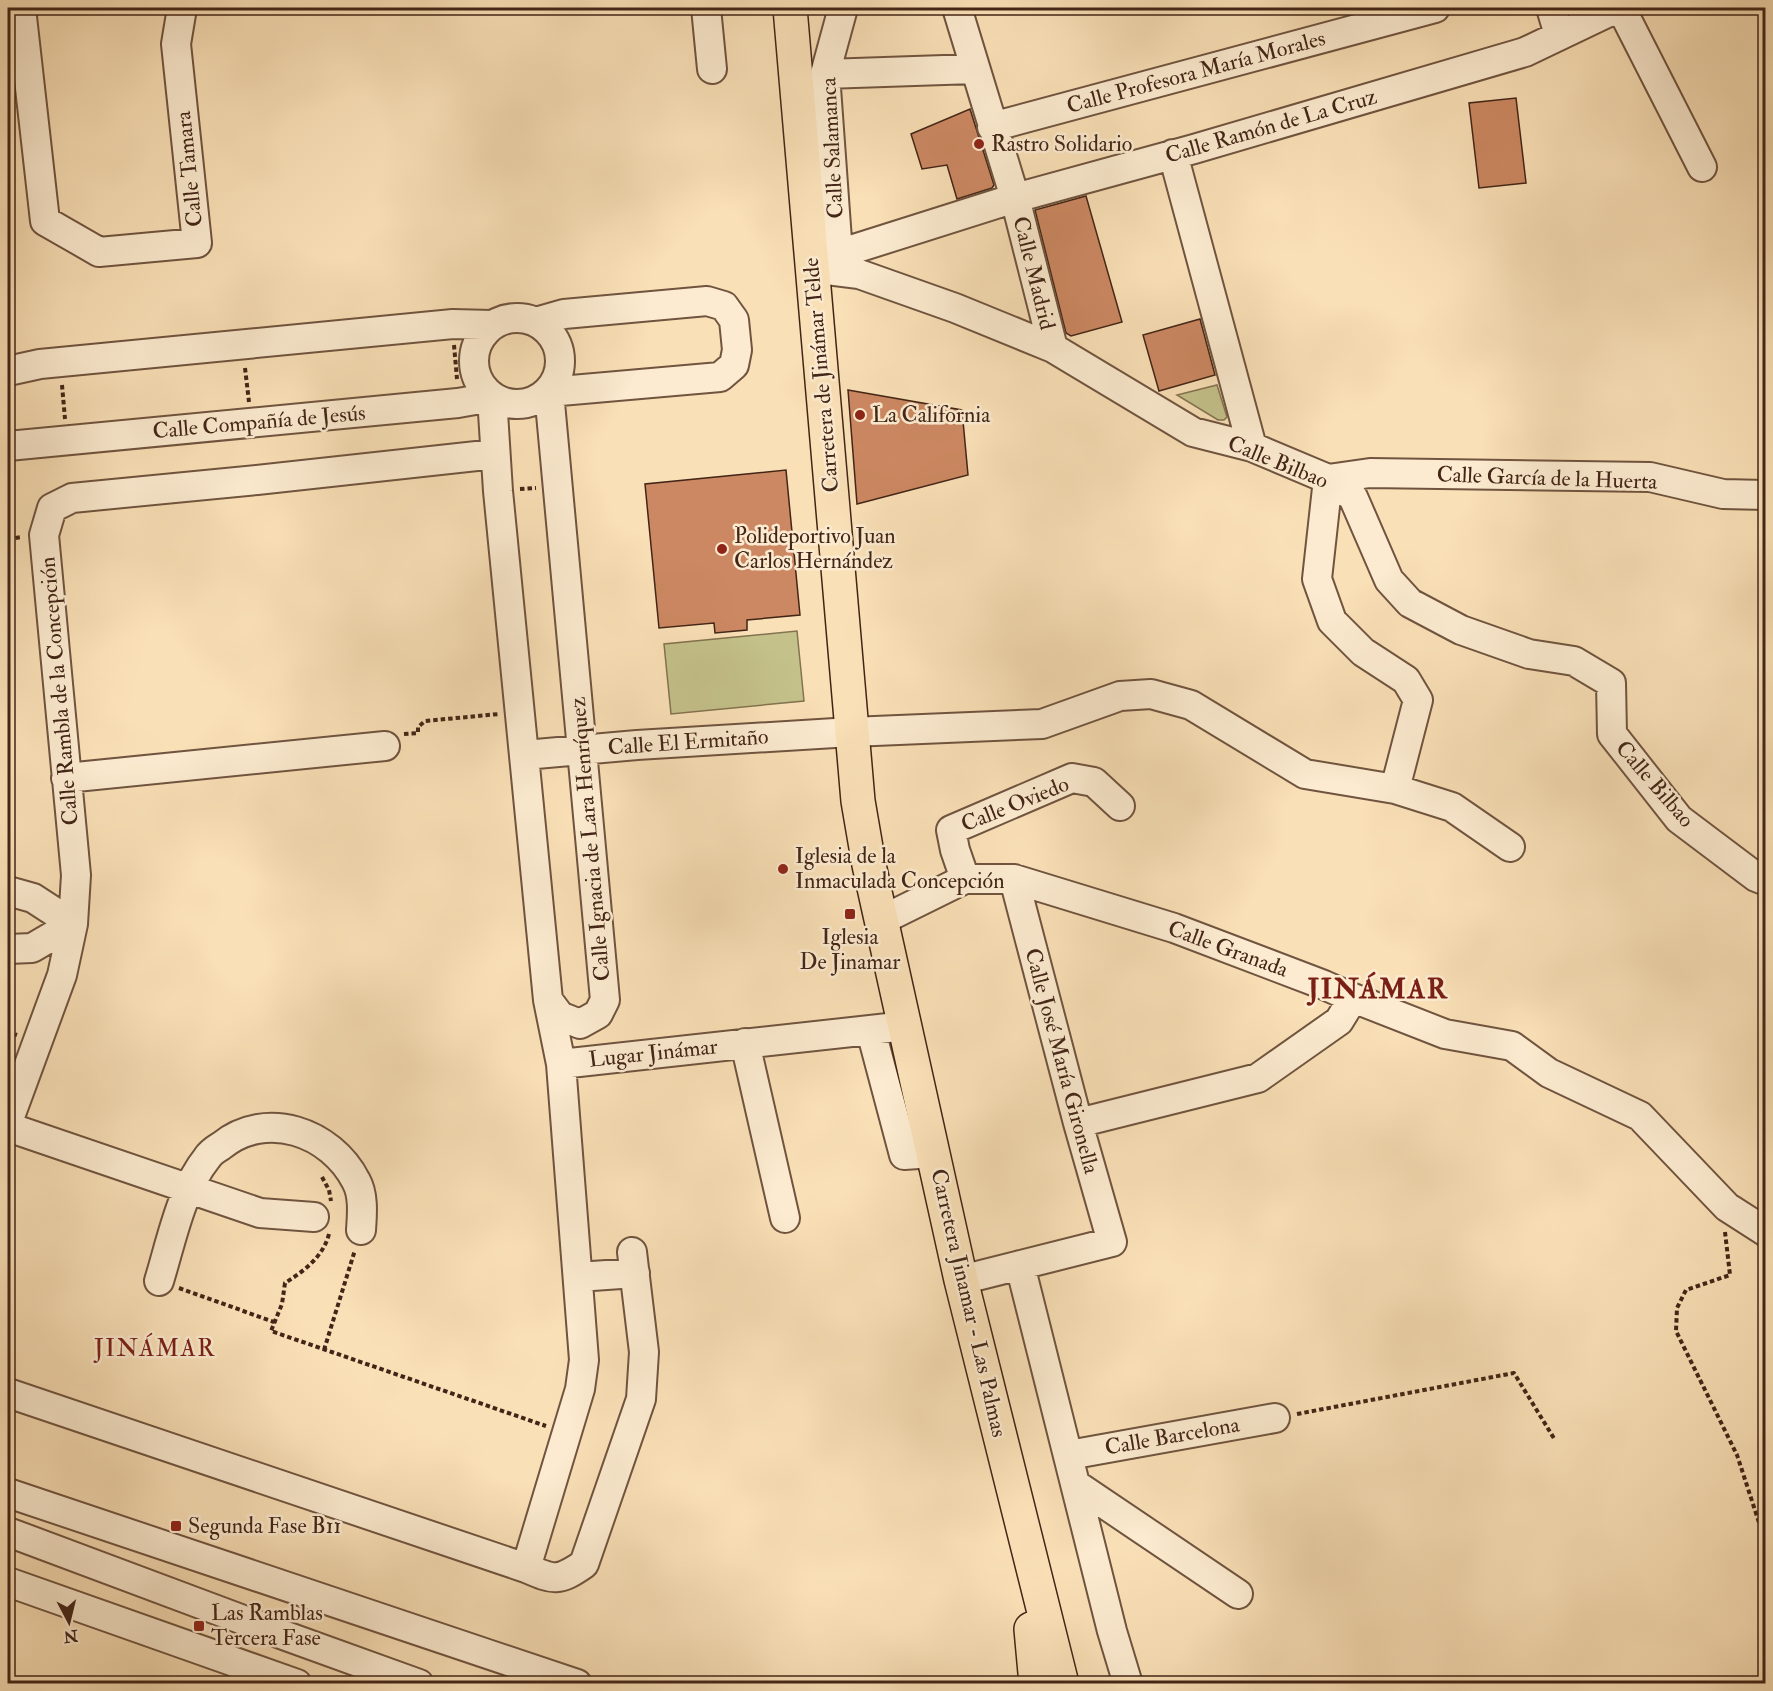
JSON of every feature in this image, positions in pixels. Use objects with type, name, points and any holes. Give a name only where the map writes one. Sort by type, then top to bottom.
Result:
[{"type":"main road","name":"Carretera de Jinámar Telde","points":[[790,8],[824,261],[851,732],[865,844],[882,920]]},
{"type":"main road","name":"Carretera Jinamar - Las Palmas","points":[[882,920],[962,1280],[1062,1683]]},
{"type":"main road","points":[[1023,1524],[1036,1683]]},
{"type":"main road","points":[[1021,1683],[1033,1647]]},
{"type":"street","name":"Calle Tamara","points":[[21,8],[45,221],[99,252],[197,243],[176,44],[182,8]]},
{"type":"street","points":[[706,8],[712,69]]},
{"type":"street","name":"Calle Salamanca","points":[[824,261],[825,74],[843,8]]},
{"type":"street","name":"Calle Profesora María Morales","points":[[992,127],[1435,8]]},
{"type":"street","points":[[1551,8],[1559,35]]},
{"type":"street","points":[[1619,8],[1702,167]]},
{"type":"street","name":"Calle Ramón de La Cruz","points":[[824,261],[1015,198],[1525,52],[1619,8]]},
{"type":"street","name":"Calle Madrid","points":[[961,9],[974,69],[1015,198],[1053,348]]},
{"type":"street","points":[[825,74],[974,69]]},
{"type":"street","points":[[1173,154],[1252,447]]},
{"type":"street","name":"Calle Bilbao","points":[[824,261],[955,308],[1053,348],[1193,432],[1252,447],[1328,479],[1353,497],[1389,580],[1410,603],[1461,630],[1529,654],[1574,661],[1611,683],[1612,734],[1679,819],[1756,877],[1766,881]]},
{"type":"street","points":[[492,325],[479,341],[474,361],[478,381],[492,397],[511,404],[531,402],[549,392],[720,377],[734,365],[737,350],[734,320],[724,306],[707,301],[564,314],[536,321]]},
{"type":"street","points":[[8,371],[40,364],[453,324],[492,325],[506,319],[522,317],[536,321],[552,334],[561,353],[560,374],[549,392]]},
{"type":"street","points":[[8,354],[40,364]]},
{"type":"street","name":"Calle Ignacia de Lara Henríquez","points":[[549,392],[605,1000],[598,1014],[580,1024]]},
{"type":"street","points":[[492,397],[498,491],[548,1000],[561,1064],[584,1360],[580,1389],[526,1568]]},
{"type":"street","name":"Calle Compañía de Jesús","points":[[13,451],[447,404],[492,397]]},
{"type":"street","name":"Calle Rambla de la Concepción","points":[[8,1122],[62,975],[73,924],[76,875],[44,535],[52,508],[72,498],[495,454]]},
{"type":"street","name":"Calle García de la Huerta","points":[[1328,479],[1370,473],[1650,477],[1723,494],[1766,495]]},
{"type":"street","points":[[1328,479],[1317,579],[1332,621],[1363,652],[1406,680],[1418,700],[1395,789]]},
{"type":"street","name":"Calle El Ermitaño","points":[[525,755],[851,732],[1042,724],[1120,696],[1150,694],[1191,705],[1305,774],[1395,789],[1452,807],[1510,847]]},
{"type":"street","points":[[66,778],[386,746]]},
{"type":"street","name":"Calle Oviedo","points":[[965,879],[951,830],[1072,778],[1094,782],[1120,806]]},
{"type":"street","points":[[20,894],[47,897],[63,888],[76,875]]},
{"type":"street","name":"Calle Granada","points":[[882,920],[965,879],[1014,879],[1174,928],[1445,1034],[1512,1046],[1549,1073],[1640,1116],[1727,1207],[1766,1232]]},
{"type":"street","name":"Calle José María Gironella","points":[[1014,879],[1078,1123],[1112,1242],[1020,1265]]},
{"type":"street","points":[[20,894],[73,924]]},
{"type":"street","points":[[20,948],[73,924]]},
{"type":"street","points":[[20,948],[62,975]]},
{"type":"street","points":[[1078,1123],[1258,1078],[1339,1021],[1353,998]]},
{"type":"street","points":[[548,1000],[560,1016],[580,1024],[561,1064]]},
{"type":"street","name":"Lugar Jinámar","points":[[561,1064],[906,1026]]},
{"type":"street","points":[[871,1031],[904,1155],[933,1153]]},
{"type":"street","name":"Lugar Jinámar","points":[[745,1043],[785,1218]]},
{"type":"street","points":[[159,1281],[188,1189],[207,1157],[231,1137],[263,1126],[288,1128],[310,1136],[340,1157],[357,1182],[362,1206],[361,1230]]},
{"type":"street","points":[[8,1127],[260,1213],[326,1217]]},
{"type":"street","points":[[8,1393],[550,1578],[568,1575],[584,1564],[641,1399],[644,1352],[634,1263],[578,1277]]},
{"type":"street","points":[[962,1280],[1020,1265],[1128,1683]]},
{"type":"street","name":"Calle Barcelona","points":[[1069,1455],[1275,1418]]},
{"type":"street","points":[[1075,1484],[1238,1594]]},
{"type":"street","points":[[8,1493],[577,1683]]},
{"type":"street","points":[[8,1532],[419,1683]]},
{"type":"street","points":[[8,1582],[284,1679],[286,1636]]},
{"type":"path","points":[[498,491],[557,486]]},
{"type":"path","points":[[386,746],[400,735],[418,733],[418,727],[425,721],[520,712]]},
{"type":"path","points":[[320,1173],[329,1190],[326,1217],[327,1243],[308,1269],[285,1283],[282,1304],[272,1331],[567,1434]]},
{"type":"path","points":[[1727,1207],[1725,1230],[1730,1275],[1686,1290],[1677,1308],[1676,1331],[1737,1455],[1766,1544]]},
{"type":"path","points":[[324,1350],[361,1230]]},
{"type":"path","points":[[159,1281],[274,1322]]},
{"type":"path","points":[[1275,1418],[1514,1374],[1555,1440]]},
{"type":"shaded area","points":[[1217,385],[1227,417],[1224,420],[1218,420],[1177,395]]},
{"type":"shaded area","points":[[797,631],[804,701],[671,714],[664,644]]},
{"type":"building","points":[[1516,98],[1526,183],[1479,188],[1469,103]]},
{"type":"building","points":[[970,109],[994,185],[992,188],[957,199],[947,165],[922,169],[911,134]]},
{"type":"building","points":[[1086,196],[1122,322],[1071,336],[1066,333],[1035,210]]},
{"type":"building","points":[[1200,319],[1215,375],[1159,391],[1143,335]]},
{"type":"building","points":[[848,390],[962,410],[968,475],[857,504]]},
{"type":"building","name":"Polideportivo Juan Carlos Hernández","points":[[786,470],[800,615],[747,620],[747,630],[715,633],[714,623],[659,628],[645,484]]},
{"type":"place","name":"Rastro Solidario","points":[[979,144]]},
{"type":"place","name":"La California","points":[[860,415]]},
{"type":"place","name":"Polideportivo Juan Carlos Hernández","points":[[722,549]]},
{"type":"place","name":"Iglesia de la Inmaculada Concepción","points":[[783,869]]},
{"type":"place","name":"Iglesia De Jinamar","points":[[850,914]]},
{"type":"place","name":"Segunda Fase B11","points":[[176,1526]]},
{"type":"place","name":"Las Ramblas Tercera Fase","points":[[199,1626]]},
{"type":"district","name":"JINÁMAR","points":[[1378,989]]},
{"type":"district","name":"JINÁMAR","points":[[155,1348]]}]
